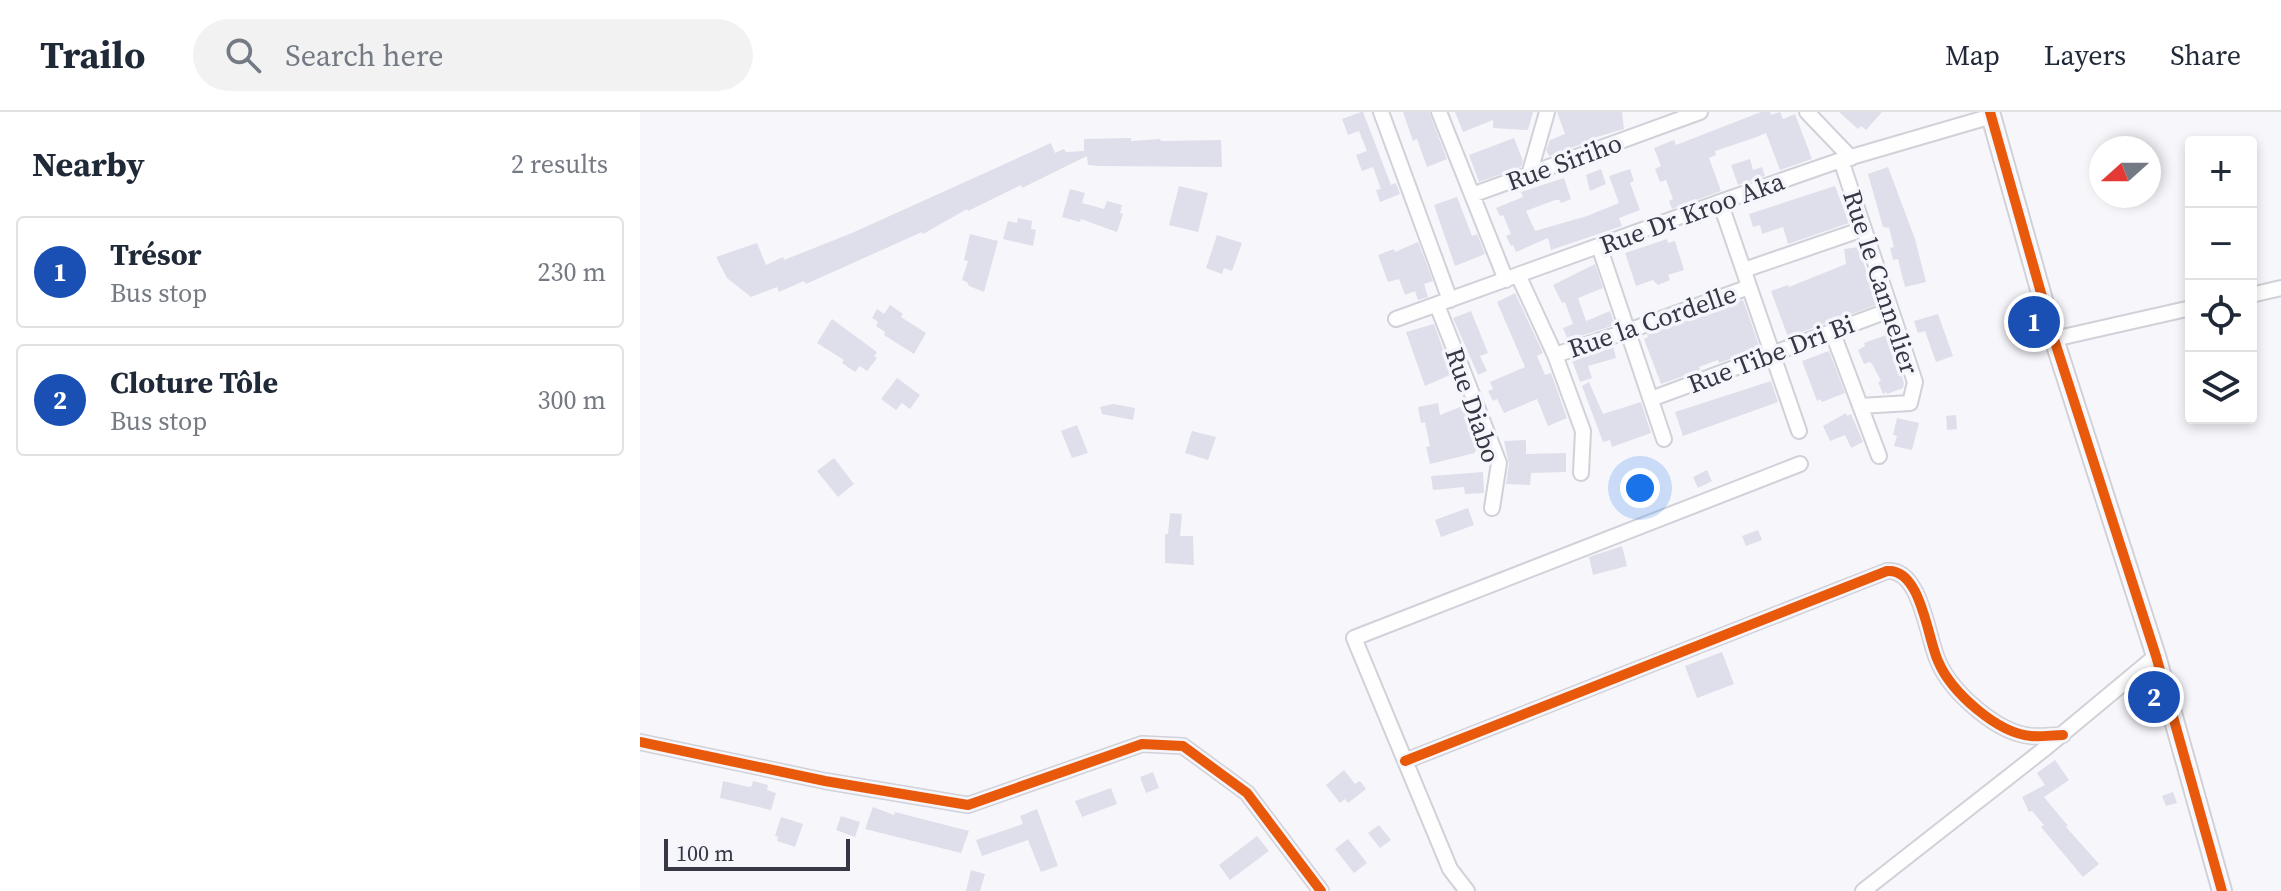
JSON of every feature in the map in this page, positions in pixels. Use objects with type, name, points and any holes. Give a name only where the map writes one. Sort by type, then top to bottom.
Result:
[{"type":"street","name":"Rue Diabo","points":[[1381,112],[1499,463],[1492,508]]},
{"type":"street","points":[[1439,112],[1472,195],[1555,355],[1583,431],[1581,473]]},
{"type":"street","points":[[1529,175],[1547,112]]},
{"type":"street","name":"Rue Siriho","points":[[1472,195],[1700,112]]},
{"type":"street","points":[[1807,112],[1846,159]]},
{"type":"street","name":"Rue Dr Kroo Aka","points":[[1396,319],[1720,202],[1991,114]]},
{"type":"street","points":[[1991,114],[2054,339],[2156,656],[2222,891]]},
{"type":"street","name":"Rue le Cannelier","points":[[1846,159],[1863,229],[1915,382],[1910,403],[1860,406]]},
{"type":"street","points":[[1720,202],[1799,431]]},
{"type":"street","points":[[1744,270],[1863,229]]},
{"type":"street","points":[[1599,246],[1664,439]]},
{"type":"street","name":"Rue la Cordelle","points":[[1555,355],[1749,287]]},
{"type":"street","points":[[2257,294],[2281,288]]},
{"type":"street","points":[[2054,339],[2185,309]]},
{"type":"street","name":"Rue Tibe Dri Bi","points":[[1651,399],[1890,310]]},
{"type":"street","points":[[1832,331],[1879,456]]},
{"type":"street","points":[[1467,891],[1450,869],[1354,638],[1800,464]]},
{"type":"street","points":[[1405,761],[1887,571],[1897,570],[1908,577],[1916,592],[1938,664],[1969,702],[2000,726],[2030,736],[2063,735]]},
{"type":"street","points":[[1863,891],[2063,735],[2156,656]]},
{"type":"street","points":[[640,742],[825,781],[968,805],[1142,744],[1183,746],[1247,793],[1321,891]]},
{"type":"building","points":[[1361,112],[1391,185],[1396,183],[1400,194],[1380,202],[1376,190],[1381,189],[1373,167],[1362,171],[1356,155],[1367,151],[1359,131],[1348,135],[1342,119]]},
{"type":"building","points":[[1403,112],[1429,112],[1447,159],[1427,167],[1417,139],[1413,141]]},
{"type":"building","points":[[1455,112],[1533,112],[1528,130],[1493,128],[1493,120],[1463,132]]},
{"type":"building","points":[[1557,112],[1622,112],[1624,129],[1549,156],[1546,150],[1550,140],[1565,134]]},
{"type":"building","points":[[1761,112],[1770,112],[1771,115],[1780,112],[1783,119],[1795,114],[1812,159],[1780,170],[1766,133],[1715,151],[1716,155],[1709,158],[1721,191],[1672,209],[1669,201],[1673,199],[1666,180],[1660,182],[1655,169],[1661,166],[1654,148],[1674,140],[1676,145]]},
{"type":"building","points":[[1839,112],[1882,112],[1866,130],[1861,126],[1858,129]]},
{"type":"building","points":[[1131,138],[1131,141],[1221,140],[1222,167],[1100,166],[1088,165],[1087,156],[1022,188],[1021,185],[967,209],[923,234],[806,284],[804,281],[779,292],[777,287],[751,297],[727,278],[716,257],[757,243],[766,265],[783,257],[784,260],[852,233],[1051,143],[1055,153],[1064,149],[1066,152],[1084,151],[1084,139]]},
{"type":"building","points":[[1514,138],[1523,161],[1521,167],[1479,182],[1469,155]]},
{"type":"building","points":[[1750,159],[1753,170],[1762,167],[1765,176],[1738,185],[1731,165]]},
{"type":"building","points":[[1888,167],[1915,239],[1926,282],[1905,287],[1898,259],[1893,260],[1890,248],[1894,247],[1889,228],[1883,227],[1868,174]]},
{"type":"building","points":[[1601,169],[1606,184],[1590,191],[1586,175]]},
{"type":"building","points":[[1630,169],[1634,181],[1630,183],[1640,210],[1619,218],[1622,226],[1551,250],[1548,238],[1516,252],[1511,246],[1506,236],[1511,234],[1503,215],[1500,216],[1496,208],[1523,197],[1521,192],[1564,178],[1571,199],[1561,203],[1555,200],[1526,211],[1535,231],[1587,216],[1619,203],[1609,176]]},
{"type":"building","points":[[1179,186],[1208,193],[1198,232],[1169,225]]},
{"type":"building","points":[[1835,186],[1849,223],[1788,244],[1783,227],[1762,234],[1760,225],[1753,227],[1749,214]]},
{"type":"building","points":[[1070,189],[1085,193],[1082,203],[1104,209],[1107,201],[1122,205],[1120,213],[1123,214],[1117,232],[1081,219],[1080,222],[1062,217]]},
{"type":"building","points":[[1457,197],[1472,236],[1477,234],[1485,254],[1455,266],[1434,205]]},
{"type":"building","points":[[1018,218],[1032,221],[1031,229],[1036,230],[1033,246],[1003,239],[1008,221],[1017,223]]},
{"type":"building","points":[[970,234],[998,241],[984,292],[962,280],[968,261],[964,260]]},
{"type":"building","points":[[1217,235],[1242,243],[1232,271],[1224,268],[1222,274],[1206,268]]},
{"type":"building","points":[[1667,239],[1668,243],[1675,241],[1684,270],[1668,275],[1670,280],[1658,285],[1653,280],[1636,286],[1625,253]]},
{"type":"building","points":[[1418,242],[1433,281],[1424,284],[1428,297],[1418,300],[1415,291],[1405,295],[1399,279],[1388,282],[1378,255],[1394,249],[1395,252]]},
{"type":"building","points":[[1859,247],[1876,305],[1788,337],[1771,291],[1846,264],[1844,249]]},
{"type":"building","points":[[1595,264],[1603,288],[1578,298],[1586,321],[1610,311],[1615,325],[1568,340],[1563,328],[1573,324],[1565,302],[1562,303],[1553,285]]},
{"type":"building","points":[[1515,293],[1543,353],[1537,356],[1545,375],[1551,373],[1567,418],[1548,426],[1537,399],[1504,413],[1497,399],[1493,401],[1488,391],[1493,389],[1490,382],[1525,367],[1497,302]]},
{"type":"building","points":[[1743,300],[1760,348],[1719,363],[1718,360],[1661,384],[1644,339],[1647,335]]},
{"type":"building","points":[[890,305],[903,314],[901,317],[926,333],[914,354],[884,335],[885,332],[876,326],[878,322],[872,318],[877,309],[884,314]]},
{"type":"building","points":[[1471,311],[1488,353],[1480,356],[1487,371],[1478,375],[1453,318]]},
{"type":"building","points":[[1938,314],[1953,356],[1936,362],[1925,331],[1918,333],[1914,321]]},
{"type":"building","points":[[832,319],[877,352],[874,356],[877,358],[867,371],[860,366],[855,372],[842,363],[844,360],[817,343]]},
{"type":"building","points":[[1434,324],[1452,374],[1425,386],[1406,332]]},
{"type":"building","points":[[1889,334],[1904,383],[1903,388],[1883,394],[1878,382],[1881,381],[1872,364],[1864,364],[1858,350],[1865,346],[1864,343]]},
{"type":"building","points":[[1613,346],[1616,358],[1588,366],[1592,378],[1580,382],[1572,360]]},
{"type":"building","points":[[1829,351],[1845,393],[1822,402],[1820,399],[1817,401],[1802,361]]},
{"type":"building","points":[[897,378],[920,395],[910,409],[902,403],[896,410],[881,399]]},
{"type":"building","points":[[1771,381],[1778,402],[1683,436],[1675,412]]},
{"type":"building","points":[[1589,382],[1603,414],[1641,402],[1651,433],[1612,447],[1610,440],[1603,442],[1582,386]]},
{"type":"building","points":[[1438,403],[1440,415],[1465,405],[1478,442],[1475,453],[1430,464],[1425,422],[1421,423],[1418,407]]},
{"type":"building","points":[[1113,404],[1135,408],[1133,420],[1102,414],[1100,407]]},
{"type":"building","points":[[1846,413],[1847,416],[1851,414],[1863,442],[1851,448],[1845,435],[1830,441],[1823,426]]},
{"type":"building","points":[[1956,415],[1957,429],[1947,430],[1946,416]]},
{"type":"building","points":[[1897,418],[1919,423],[1912,450],[1894,446]]},
{"type":"building","points":[[1077,425],[1088,453],[1072,458],[1061,431]]},
{"type":"building","points":[[1192,431],[1216,437],[1208,460],[1185,453]]},
{"type":"building","points":[[1526,440],[1526,454],[1566,453],[1566,472],[1531,473],[1530,485],[1506,484],[1509,464],[1504,441]]},
{"type":"building","points":[[834,458],[854,484],[838,497],[817,471]]},
{"type":"building","points":[[1707,470],[1712,481],[1698,488],[1693,477]]},
{"type":"building","points":[[1483,472],[1484,493],[1465,494],[1464,487],[1433,490],[1431,476]]},
{"type":"building","points":[[1468,508],[1474,525],[1441,537],[1435,520]]},
{"type":"building","points":[[1170,513],[1182,514],[1180,536],[1193,536],[1194,565],[1165,563],[1165,534],[1168,534]]},
{"type":"building","points":[[1758,530],[1762,540],[1746,546],[1742,536]]},
{"type":"building","points":[[1622,546],[1627,566],[1593,575],[1589,557]]},
{"type":"building","points":[[1722,652],[1734,684],[1697,698],[1685,666]]},
{"type":"building","points":[[2055,760],[2069,780],[2044,797],[2099,864],[2083,877],[2041,827],[2044,825],[2032,811],[2029,812],[2022,797],[2045,785],[2037,773]]},
{"type":"building","points":[[1344,770],[1355,784],[1360,781],[1366,789],[1348,803],[1345,799],[1340,803],[1326,785]]},
{"type":"building","points":[[1153,772],[1159,788],[1146,793],[1140,777]]},
{"type":"building","points":[[723,781],[749,787],[753,781],[768,785],[767,790],[776,793],[771,810],[720,798]]},
{"type":"building","points":[[1111,788],[1117,804],[1082,817],[1075,801]]},
{"type":"building","points":[[2173,792],[2177,803],[2166,806],[2162,796]]},
{"type":"building","points":[[873,807],[894,815],[895,812],[969,831],[961,853],[865,829]]},
{"type":"building","points":[[1037,809],[1058,866],[1041,872],[1028,840],[982,856],[976,840],[1023,824],[1020,816]]},
{"type":"building","points":[[841,816],[860,822],[855,837],[836,830]]},
{"type":"building","points":[[781,817],[803,824],[795,847],[777,841],[778,837],[775,836]]},
{"type":"building","points":[[1379,825],[1391,840],[1380,848],[1368,833]]},
{"type":"building","points":[[1257,836],[1269,851],[1230,880],[1219,865]]},
{"type":"building","points":[[1348,839],[1367,863],[1354,873],[1335,849]]},
{"type":"building","points":[[971,870],[985,874],[980,891],[966,891]]},
{"type":"cycle path","points":[[1990,112],[2054,339],[2156,656],[2222,891]]},
{"type":"cycle path","points":[[1405,761],[1887,571],[1899,573],[1908,580],[1921,606],[1938,661],[1964,698],[1990,719],[2018,733],[2063,735]]},
{"type":"cycle path","points":[[640,742],[825,781],[968,805],[1142,744],[1183,746],[1247,793],[1321,891]]},
{"type":"place","name":"Trésor","points":[[2034,322]]},
{"type":"place","name":"Cloture Tôle","points":[[2154,697]]}]
